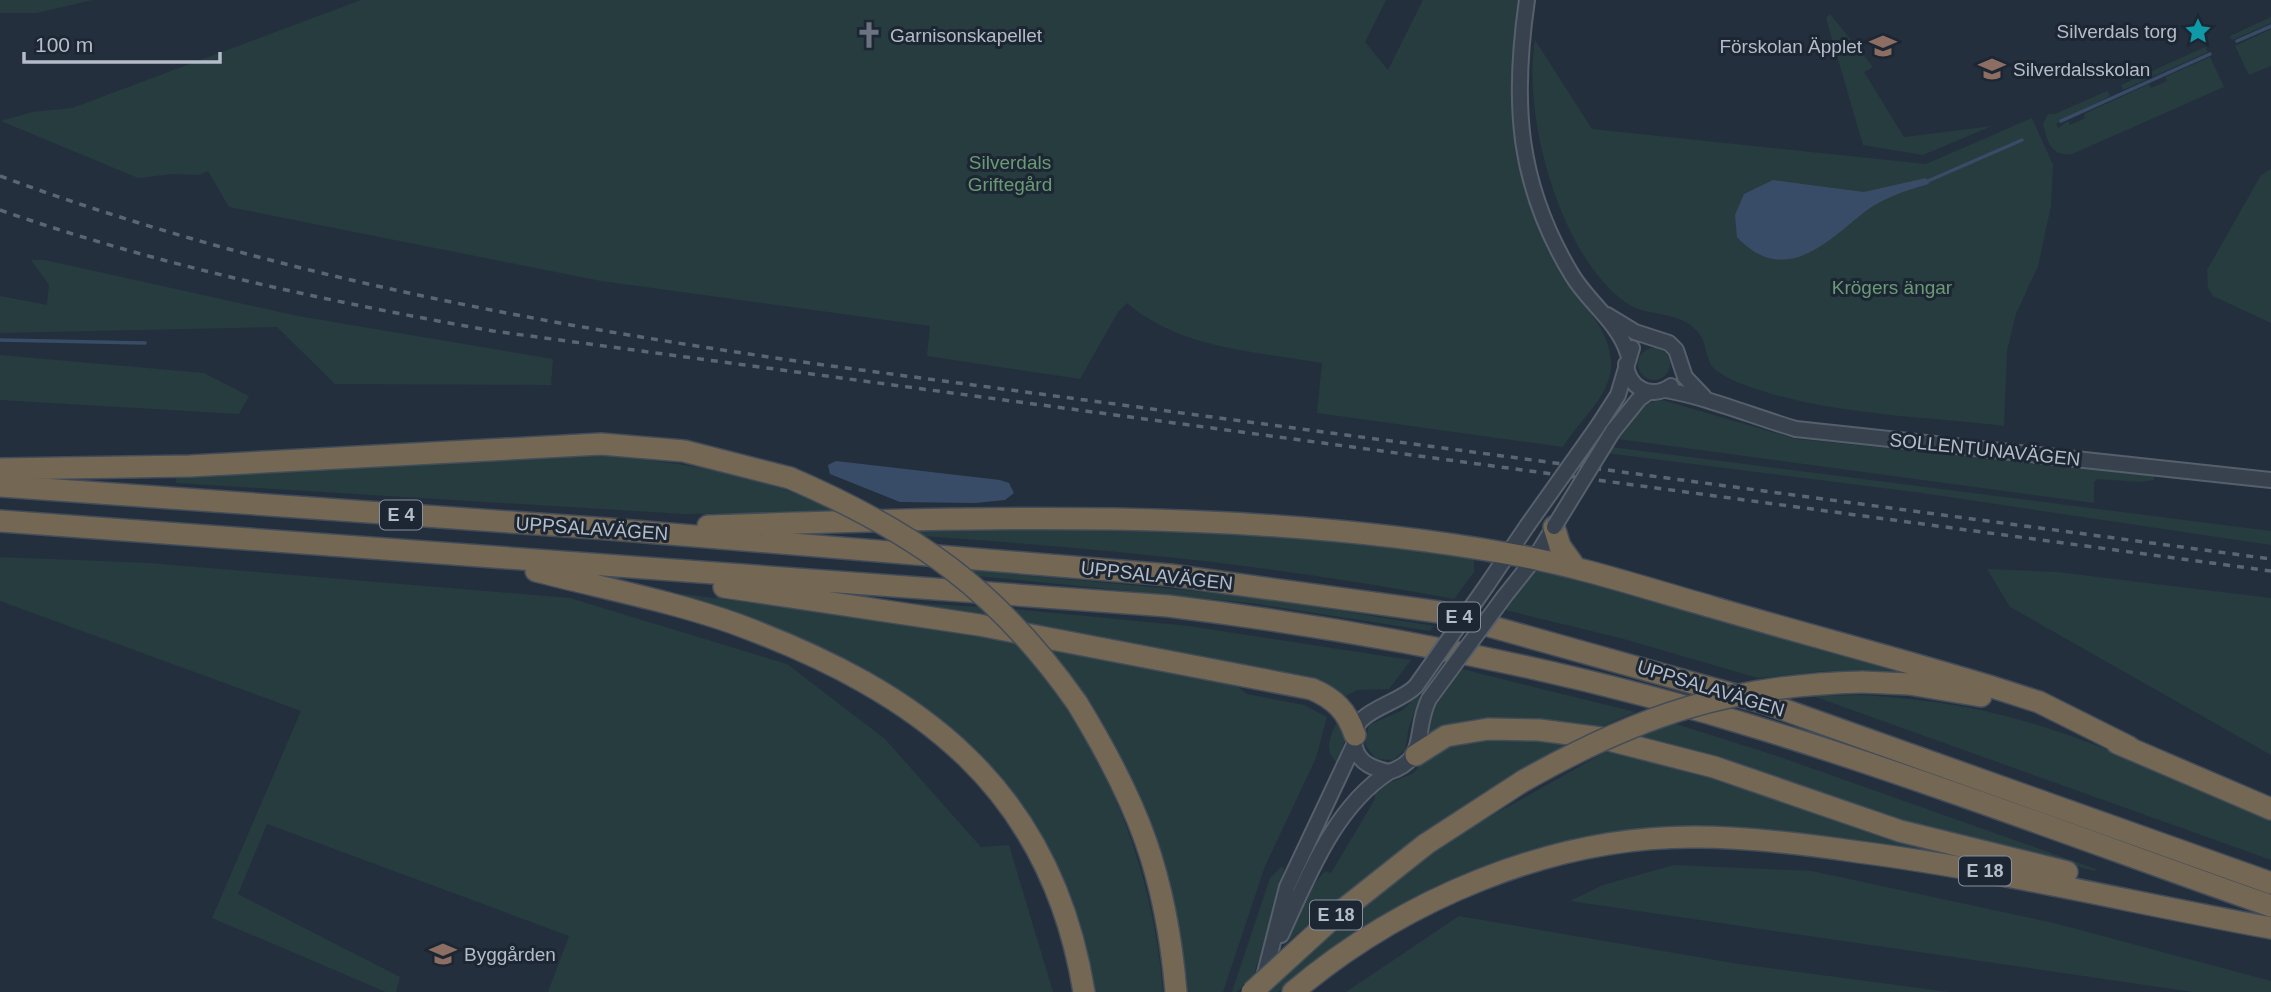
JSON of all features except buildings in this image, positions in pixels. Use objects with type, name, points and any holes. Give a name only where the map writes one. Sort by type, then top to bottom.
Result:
[{"type":"highway","points":[[0,469],[215,464],[601,444],[684,451],[790,478],[852,505],[895,528],[968,580],[1033,644],[1077,703],[1125,786],[1145,832],[1172,942],[1176,992]]},
{"type":"highway","name":"UPPSALAVÄGEN","points":[[0,486],[609,529],[1170,575],[1439,612],[1768,704],[2271,883]]},
{"type":"highway","name":"UPPSALAVÄGEN","points":[[0,521],[1168,606],[1295,621],[1417,641],[1545,670],[1766,730],[2271,906]]},
{"type":"highway","points":[[609,529],[855,521],[1205,521],[1338,531],[1508,553],[1575,567],[2014,694],[2039,702],[2129,747]]},
{"type":"highway","points":[[1554,527],[1560,546],[1575,567]]},
{"type":"highway","points":[[293,543],[534,570],[729,587],[979,625],[1221,670],[1325,694],[1349,717],[1354,740]]},
{"type":"highway","points":[[534,570],[734,624],[807,653],[873,686],[927,721],[966,754],[1024,824],[1064,905],[1076,946],[1084,992]]},
{"type":"highway","name":"E 18","points":[[1252,992],[1334,916],[1426,844],[1523,781],[1619,731],[1713,699],[1806,683],[1862,682],[1920,686],[2011,703],[2129,747],[2271,808]]},
{"type":"highway","points":[[1416,755],[1446,736],[1488,729],[1539,730],[1601,738],[1714,767],[1900,831],[2271,920]]},
{"type":"highway","name":"E 18","points":[[1293,992],[1367,938],[1424,906],[1488,877],[1548,857],[1646,840],[1695,837],[1776,841],[1931,861],[2271,928]]},
{"type":"street","name":"SOLLENTUNAVÄGEN","points":[[1527,0],[1518,71],[1519,118],[1527,168],[1543,218],[1557,250],[1574,279],[1623,341],[1634,385],[1649,393],[1666,390],[1704,397],[1734,411],[1796,429],[2271,480]]},
{"type":"street","name":"SOLLENTUNAVÄGEN","points":[[1600,310],[1651,338],[1660,338],[1676,350],[1681,368],[1704,397]]},
{"type":"street","points":[[1260,992],[1287,887],[1366,715],[1398,701],[1416,686],[1618,395],[1627,358],[1641,340],[1651,338]]},
{"type":"street","points":[[1666,390],[1678,377],[1681,368]]},
{"type":"street","points":[[1269,962],[1310,873],[1336,829],[1366,789],[1389,772],[1409,763],[1416,755],[1419,726],[1429,699],[1535,558],[1613,431],[1639,399],[1649,393]]},
{"type":"street","points":[[1354,740],[1369,766],[1389,772]]},
{"type":"green space","points":[[0,0],[92,0],[37,13],[0,13]]},
{"type":"green space","name":"Silverdals Griftegård","points":[[361,0],[1386,0],[1365,42],[1388,70],[1423,0],[1519,0],[1513,69],[1522,171],[1543,237],[1566,280],[1598,323],[1609,347],[1611,360],[1607,384],[1563,447],[1317,413],[1322,363],[1245,351],[1194,339],[1170,330],[1127,303],[1118,312],[1080,379],[927,356],[930,326],[601,281],[229,207],[208,171],[199,175],[173,174],[138,178],[1,121],[32,112],[72,108]]},
{"type":"green space","points":[[1830,14],[1873,67],[1864,72],[1904,137],[1992,126],[1923,155],[1863,145],[1826,18]]},
{"type":"green space","points":[[2271,17],[2271,23],[2232,40],[2230,36]]},
{"type":"green space","points":[[2271,29],[2271,66],[2249,75],[2235,46]]},
{"type":"green space","name":"Krögers ängar","points":[[1535,40],[1592,129],[1926,164],[2032,118],[2053,165],[2051,206],[2038,266],[2016,314],[2007,351],[2004,426],[1838,408],[1773,394],[1739,383],[1711,365],[1700,335],[1689,324],[1625,302],[1602,280],[1582,252],[1551,182],[1534,106],[1532,71]]},
{"type":"green space","points":[[2205,47],[2208,52],[2123,90],[2121,85]]},
{"type":"green space","points":[[2210,57],[2224,87],[2072,154],[2059,153],[2048,142],[2043,124],[2048,114],[2055,114],[2107,91],[2110,96],[2056,124],[2058,128],[2068,121],[2070,125],[2085,118],[2084,114],[2149,84],[2151,88],[2167,81],[2165,77]]},
{"type":"green space","points":[[2271,169],[2271,323],[2213,296],[2208,288],[2207,270],[2261,175]]},
{"type":"green space","points":[[31,260],[45,260],[298,316],[553,359],[551,385],[335,384],[277,327],[0,333],[0,296],[47,305],[49,285]]},
{"type":"green space","points":[[1654,348],[1666,352],[1670,364],[1666,376],[1654,380],[1642,376],[1638,364],[1642,352]]},
{"type":"green space","points":[[0,355],[204,373],[249,396],[239,414],[0,400]]},
{"type":"green space","points":[[1662,400],[1796,439],[2154,474],[2154,480],[2140,482],[2098,479],[2094,482],[2094,503],[1618,439],[1641,409]]},
{"type":"green space","points":[[1611,447],[2271,531],[2271,545],[1922,493],[1606,453]]},
{"type":"green space","points":[[584,455],[651,460],[716,471],[780,488],[843,513],[684,514],[176,483],[176,473]]},
{"type":"green space","points":[[1126,527],[1310,535],[1474,558],[1474,572],[1454,599],[1322,577],[1190,560],[923,536],[911,528]]},
{"type":"green space","points":[[0,557],[149,563],[570,598],[787,664],[885,739],[981,847],[1009,845],[1053,992],[548,992],[569,936],[267,824],[238,894],[400,977],[396,992],[386,992],[212,918],[301,711],[0,601]]},
{"type":"green space","points":[[1987,569],[2057,572],[2271,598],[2271,755],[2010,607]]},
{"type":"green space","points":[[969,570],[1248,596],[1434,626],[1430,631],[1250,603],[977,576]]},
{"type":"green space","points":[[1535,571],[1579,579],[1910,672],[1825,671],[1758,678],[1620,638],[1505,610]]},
{"type":"green space","points":[[675,593],[1012,637],[1044,676],[1072,717],[1117,802],[1147,894],[1157,942],[1163,992],[1092,992],[1081,930],[1057,868],[956,736],[674,597]]},
{"type":"green space","points":[[876,601],[980,607],[997,622]]},
{"type":"green space","points":[[1013,609],[1189,626],[1411,660],[1389,689],[1357,690],[1342,698],[1029,626]]},
{"type":"green space","points":[[1045,643],[1229,680],[1247,694],[1304,705],[1327,717],[1316,758],[1265,866],[1223,992],[1186,992],[1171,897],[1142,807],[1123,764],[1100,723]]},
{"type":"green space","points":[[1462,669],[1635,712],[1596,729],[1427,739],[1431,712]]},
{"type":"green space","points":[[1417,695],[1420,697],[1409,727],[1405,750],[1393,760],[1376,759],[1365,745],[1369,725],[1403,710]]},
{"type":"green space","points":[[1863,695],[1985,711],[2022,720],[2130,759],[2271,820],[2271,860],[1813,696]]},
{"type":"green space","points":[[1341,716],[1346,734],[1339,764],[1330,753],[1329,747],[1331,735]]},
{"type":"green space","points":[[1673,723],[1777,756],[2096,869],[2095,871],[1913,825],[1636,737]]},
{"type":"green space","points":[[1473,737],[1575,740],[1497,786],[1423,835],[1351,889],[1282,947],[1307,892],[1325,871],[1331,873],[1375,799],[1375,788],[1412,774],[1439,747]]},
{"type":"green space","points":[[1614,747],[2046,874],[1599,837],[1316,962],[1278,992],[1270,992],[1271,985],[1373,895],[1449,840]]},
{"type":"green space","points":[[1674,865],[1812,871],[2054,923],[2271,981],[2271,992],[2193,992],[1570,901],[1603,885]]},
{"type":"green space","points":[[1281,867],[1284,868],[1283,883],[1254,975],[1237,992],[1232,992],[1270,878]]},
{"type":"green space","points":[[1459,916],[1739,964],[1949,992],[1346,992]]},
{"type":"water","points":[[1926,178],[1929,184],[1882,201],[1828,241],[1799,257],[1784,260],[1769,258],[1753,251],[1737,237],[1735,215],[1744,194],[1773,180],[1864,192]]},
{"type":"water","points":[[836,461],[1000,480],[1009,483],[1014,493],[1005,500],[975,503],[900,502],[830,474],[828,465]]},
{"type":"waterway","points":[[2237,41],[2271,26]]},
{"type":"waterway","points":[[2061,121],[2210,54]]},
{"type":"waterway","points":[[1928,181],[2022,140]]},
{"type":"waterway","points":[[0,340],[145,343]]},
{"type":"railway","points":[[0,176],[202,242],[304,269],[407,293],[614,333],[824,365],[2271,559]]},
{"type":"railway","points":[[0,210],[182,265],[306,294],[493,331],[2271,571]]},
{"type":"place","name":"Silverdals torg","points":[[2198,31]]},
{"type":"place","name":"Garnisonskapellet","points":[[869,35]]},
{"type":"place","name":"Förskolan Äpplet","points":[[1883,46]]},
{"type":"place","name":"Silverdalsskolan","points":[[1992,69]]},
{"type":"place","name":"Byggården","points":[[443,954]]}]
